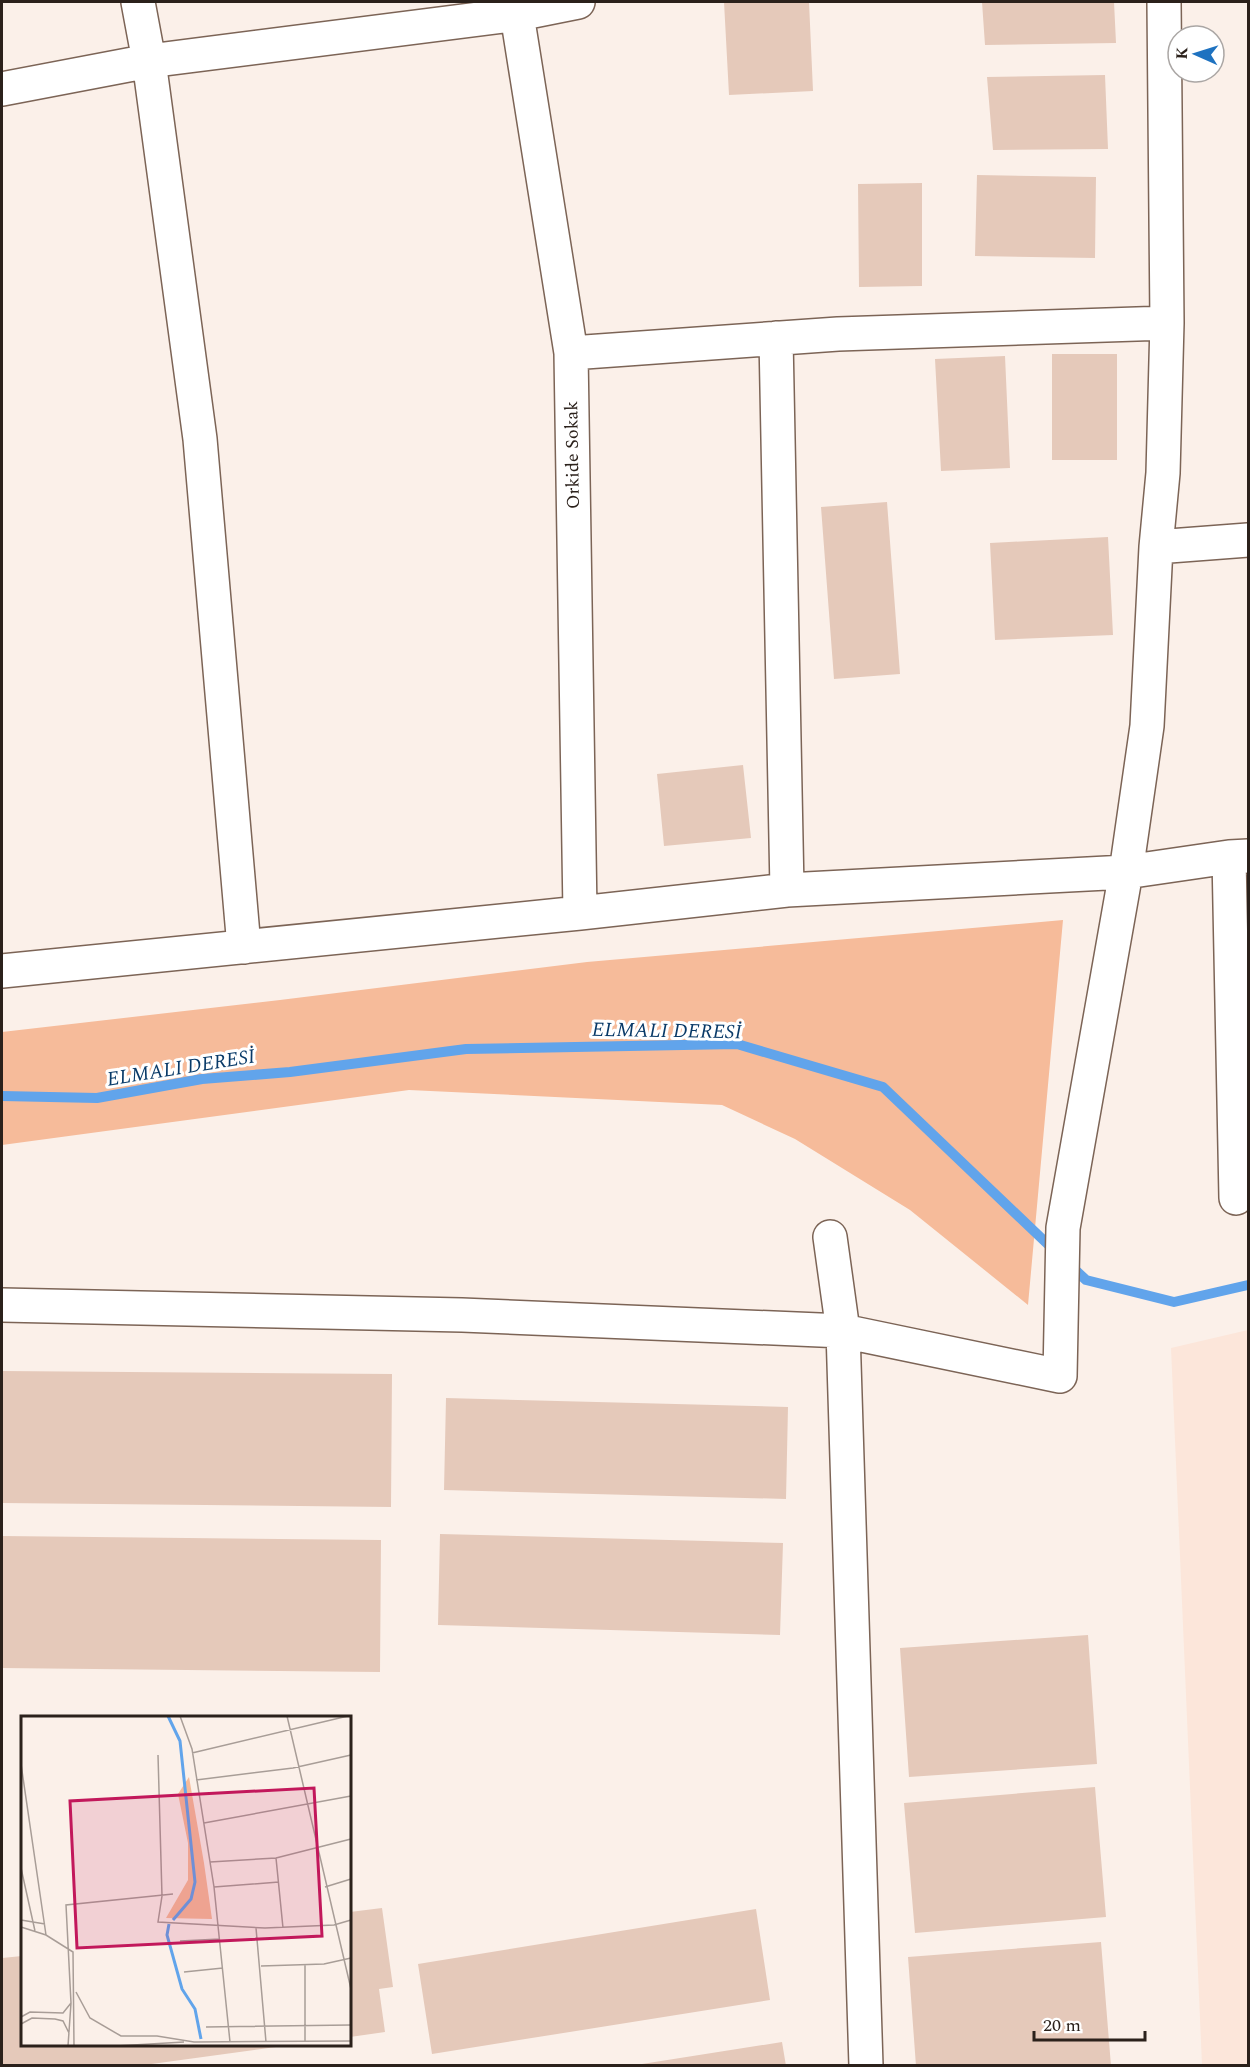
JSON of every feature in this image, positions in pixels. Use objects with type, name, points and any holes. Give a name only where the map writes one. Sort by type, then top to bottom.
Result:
[{"type":"street","points":[[138,2],[149,61],[200,439],[244,947]]},
{"type":"street","points":[[2,89],[149,61],[517,8],[578,2]]},
{"type":"street","points":[[2,1305],[462,1315],[843,1331],[1060,1376],[1064,1228],[1126,872],[1147,726],[1156,548],[1163,473],[1167,323],[1164,2]]},
{"type":"street","name":"Orkide Sokak","points":[[517,8],[571,353],[580,913]]},
{"type":"street","points":[[571,353],[776,338],[1167,323]]},
{"type":"street","points":[[776,338],[787,890]]},
{"type":"street","points":[[1156,548],[1248,540]]},
{"type":"street","points":[[2,971],[787,890],[1126,872],[1239,857],[1236,1198]]},
{"type":"street","points":[[830,1238],[843,1331],[866,2066]]},
{"type":"shaded area","points":[[1063,920],[1028,1305],[910,1210],[795,1139],[722,1105],[409,1090],[2,1145],[2,1032],[587,962]]},
{"type":"shaded area","points":[[1248,1330],[1248,2065],[1202,2065],[1171,1348]]},
{"type":"building","points":[[724,2],[809,2],[813,91],[729,95]]},
{"type":"building","points":[[982,2],[1114,2],[1116,43],[985,45]]},
{"type":"building","points":[[1105,75],[1108,149],[993,150],[987,77]]},
{"type":"building","points":[[977,175],[1096,177],[1095,258],[975,256]]},
{"type":"building","points":[[922,183],[922,286],[859,287],[858,184]]},
{"type":"building","points":[[1052,354],[1117,354],[1117,460],[1052,460]]},
{"type":"building","points":[[1005,356],[1010,468],[941,471],[935,359]]},
{"type":"building","points":[[887,502],[900,674],[834,679],[821,507]]},
{"type":"building","points":[[1108,537],[1113,635],[995,640],[990,543]]},
{"type":"building","points":[[743,765],[751,838],[664,846],[657,774]]},
{"type":"building","points":[[2,1371],[392,1374],[391,1507],[2,1503]]},
{"type":"building","points":[[446,1398],[788,1407],[786,1499],[444,1490]]},
{"type":"building","points":[[440,1534],[783,1543],[780,1635],[438,1625]]},
{"type":"building","points":[[2,1536],[381,1540],[380,1672],[2,1668]]},
{"type":"building","points":[[1088,1635],[1097,1764],[909,1777],[900,1648]]},
{"type":"building","points":[[1095,1787],[1106,1917],[915,1933],[904,1803]]},
{"type":"building","points":[[382,1908],[393,1987],[379,1989],[385,2032],[351,2037],[351,1912]]},
{"type":"building","points":[[756,1909],[770,2000],[432,2054],[418,1964]]},
{"type":"building","points":[[1101,1942],[1111,2066],[916,2066],[908,1957]]},
{"type":"building","points":[[21,1956],[21,2046],[283,2046],[137,2066],[2,2066],[2,1958]]},
{"type":"building","points":[[782,2042],[786,2066],[642,2066],[642,2064]]},
{"type":"waterway","name":"ELMALI DERESİ","points":[[2,1096],[97,1098],[202,1079],[290,1072],[466,1049],[737,1044],[883,1087],[1057,1253]]},
{"type":"waterway","name":"ELMALI DERESİ","points":[[1070,1265],[1086,1280],[1174,1302],[1248,1285]]}]
